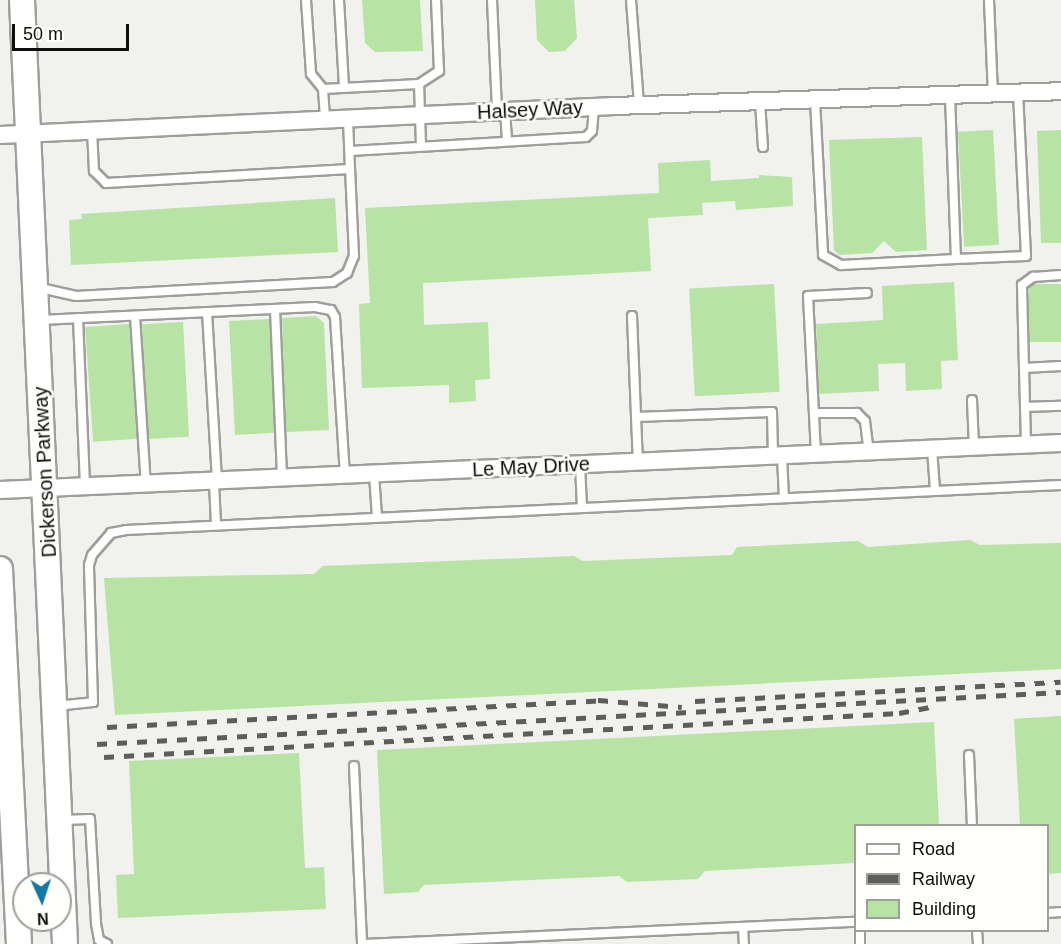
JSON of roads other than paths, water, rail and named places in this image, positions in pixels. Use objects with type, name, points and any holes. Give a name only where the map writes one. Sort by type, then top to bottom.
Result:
[{"type":"main road","name":"Dickerson Parkway","points":[[22,0],[65,944]]},
{"type":"main road","points":[[0,569],[19,944]]},
{"type":"street","name":"Halsey Way","points":[[0,135],[639,105],[1061,91]]},
{"type":"street","name":"Le May Drive","points":[[0,490],[1061,443]]},
{"type":"lane","points":[[306,0],[310,74],[323,89],[324,121]]},
{"type":"lane","points":[[339,0],[344,88]]},
{"type":"lane","points":[[323,89],[418,84],[439,71],[436,0]]},
{"type":"lane","points":[[492,0],[501,111],[507,140]]},
{"type":"lane","points":[[632,0],[639,105]]},
{"type":"lane","points":[[989,0],[993,94]]},
{"type":"lane","points":[[418,84],[421,146]]},
{"type":"lane","points":[[815,100],[823,255],[841,265],[1026,256],[1018,93]]},
{"type":"lane","points":[[950,96],[956,259]]},
{"type":"lane","points":[[760,102],[763,147]]},
{"type":"lane","points":[[350,151],[585,137],[592,131],[594,107]]},
{"type":"lane","points":[[36,287],[76,296],[333,282],[347,273],[354,256],[348,119]]},
{"type":"lane","points":[[92,130],[94,171],[106,183],[350,169]]},
{"type":"lane","points":[[1026,444],[1022,285],[1033,277],[1061,275]]},
{"type":"lane","points":[[816,454],[808,296],[867,294]]},
{"type":"lane","points":[[38,320],[315,307],[330,310],[335,317],[345,476]]},
{"type":"lane","points":[[275,309],[282,479]]},
{"type":"lane","points":[[207,312],[216,524]]},
{"type":"lane","points":[[135,316],[146,485]]},
{"type":"lane","points":[[632,316],[638,462]]},
{"type":"lane","points":[[78,318],[85,486]]},
{"type":"lane","points":[[1024,368],[1061,366]]},
{"type":"lane","points":[[972,400],[974,447]]},
{"type":"lane","points":[[1025,407],[1061,406]]},
{"type":"lane","points":[[636,417],[772,412],[784,498]]},
{"type":"lane","points":[[814,413],[857,413],[865,422],[869,452]]},
{"type":"lane","points":[[932,449],[935,490]]},
{"type":"lane","points":[[580,465],[582,507]]},
{"type":"lane","points":[[374,474],[377,517]]},
{"type":"lane","points":[[55,706],[93,702],[88,578],[92,555],[111,533],[216,524],[1061,484]]},
{"type":"lane","points":[[969,755],[972,824]]},
{"type":"lane","points":[[354,766],[363,944],[464,942],[584,934],[854,922]]},
{"type":"lane","points":[[60,820],[90,819],[96,924],[99,940],[107,944]]},
{"type":"lane","points":[[743,927],[744,944]]},
{"type":"lane","points":[[584,934],[584,944]]},
{"type":"railway","points":[[695,701],[1061,682]]},
{"type":"railway","points":[[97,744],[1061,692]]},
{"type":"railway","points":[[107,727],[598,700],[682,707]]},
{"type":"railway","points":[[104,757],[899,713],[931,707]]}]
